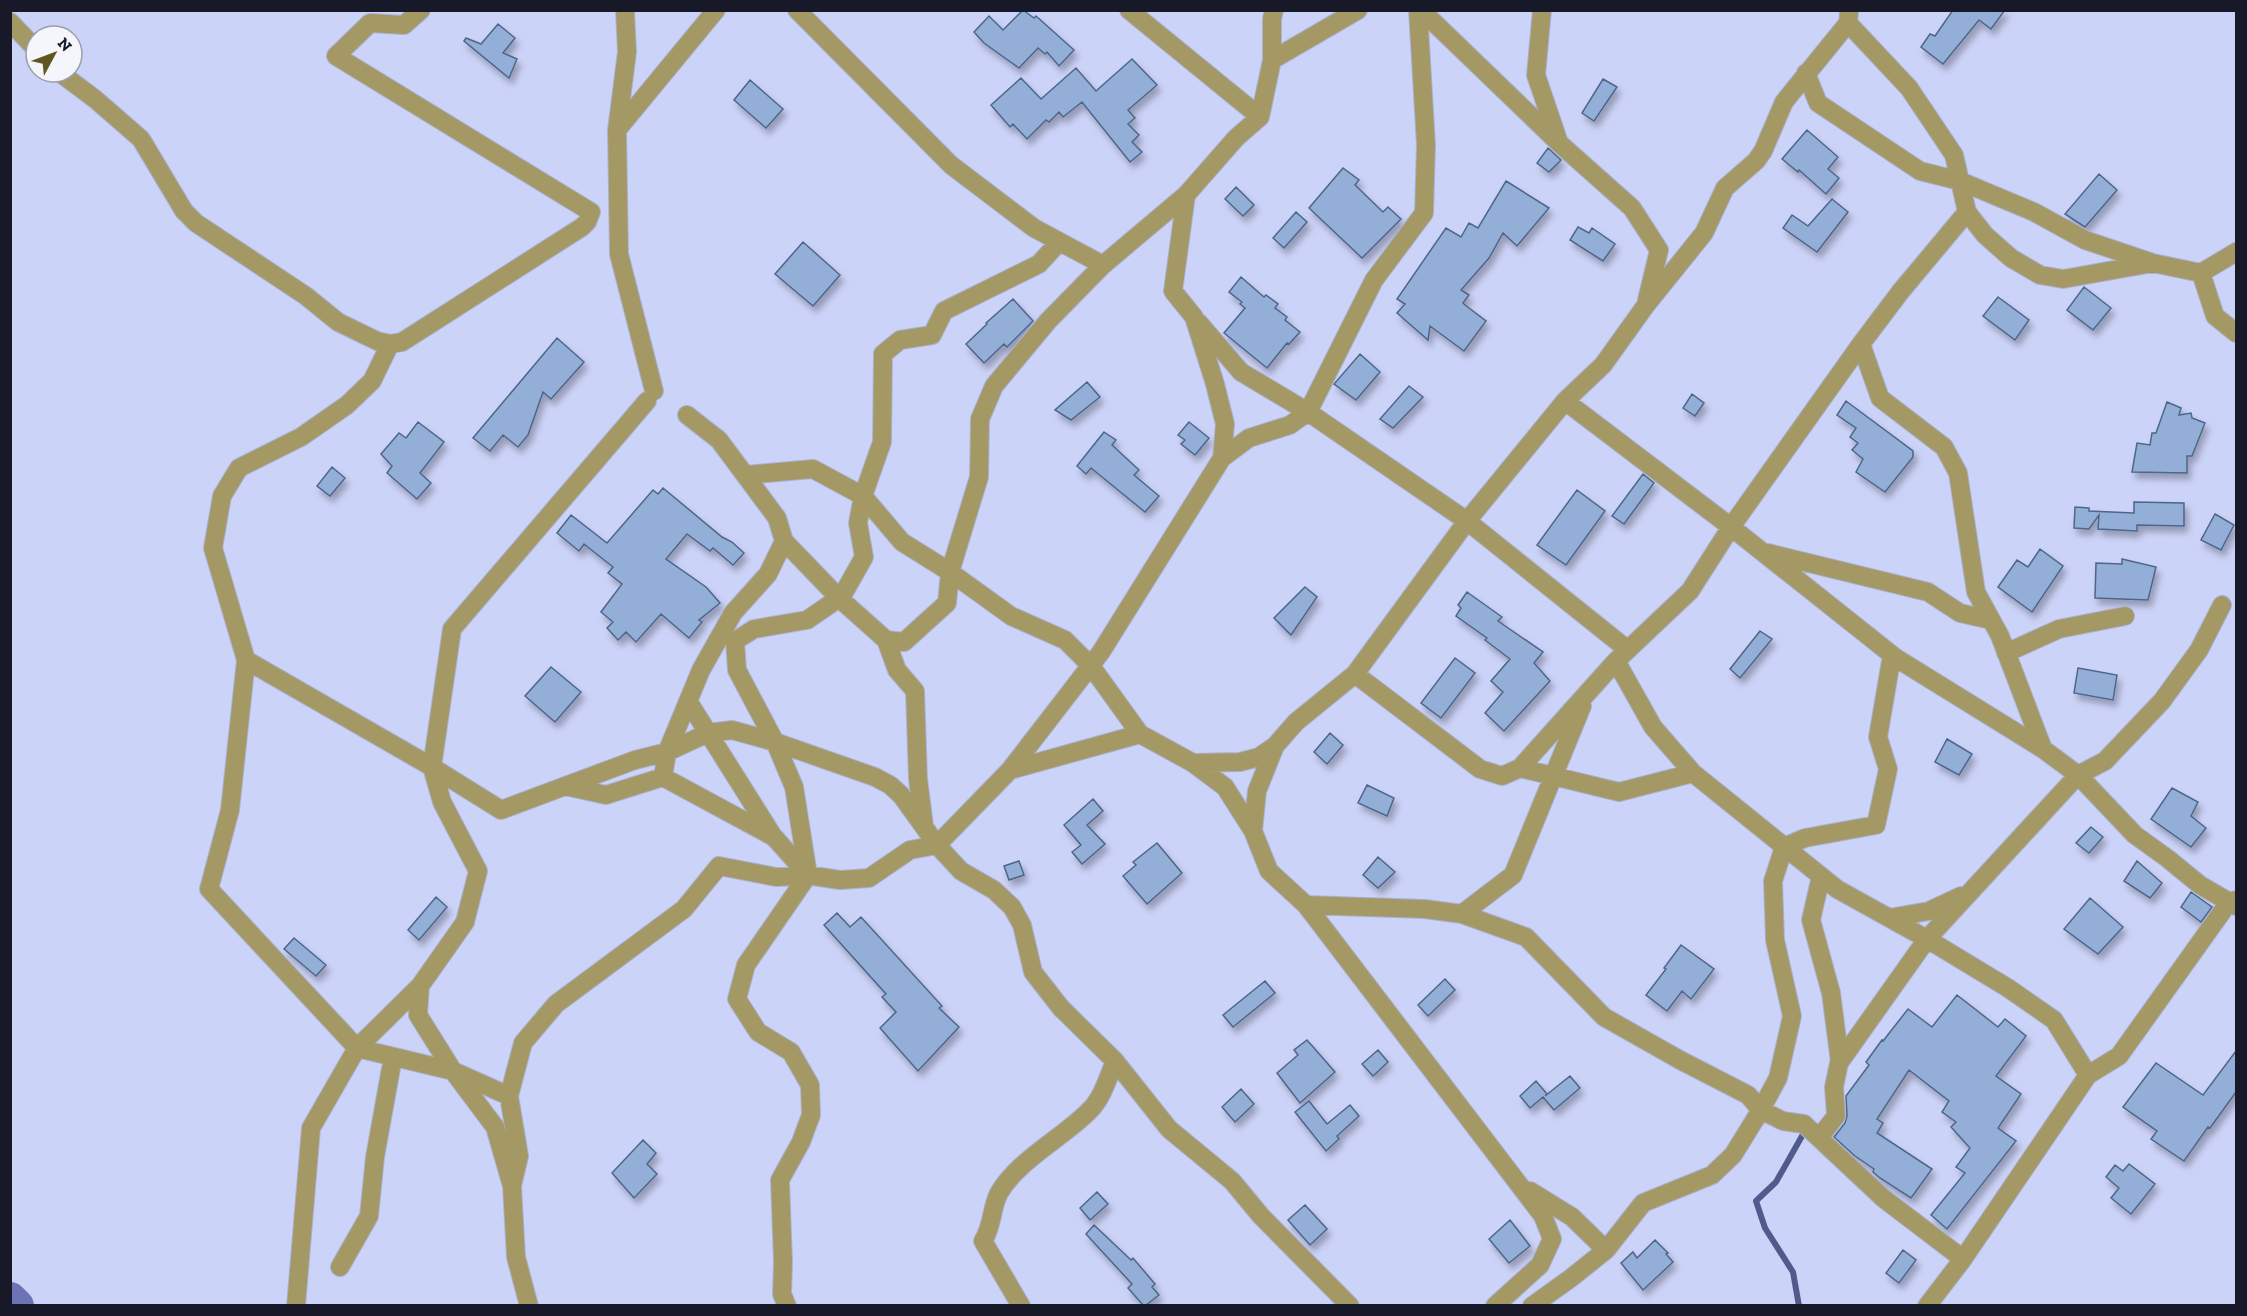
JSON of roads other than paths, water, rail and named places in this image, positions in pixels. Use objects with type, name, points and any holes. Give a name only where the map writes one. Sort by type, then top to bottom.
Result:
[{"type":"street","points":[[75,84],[141,139],[184,211],[196,223],[306,296],[338,322],[365,336],[390,344],[402,342],[582,227],[591,212],[336,56],[370,23],[404,25],[421,10]]},
{"type":"street","points":[[296,1305],[311,1128],[357,1048],[420,986],[465,922],[478,871],[442,802],[432,767],[452,629],[650,396],[619,254],[617,130],[627,52],[625,10]]},
{"type":"street","points":[[617,130],[716,10]]},
{"type":"street","points":[[797,10],[951,165],[1034,228],[1103,265]]},
{"type":"street","points":[[1129,10],[1260,117]]},
{"type":"street","points":[[886,640],[904,642],[947,603],[950,572],[979,477],[980,419],[994,386],[1048,321],[1103,265],[1186,195],[1236,138],[1260,117],[1272,60],[1274,10]]},
{"type":"street","points":[[1272,60],[1358,10]]},
{"type":"street","points":[[1420,10],[1559,143],[1632,208],[1659,250],[1646,304]]},
{"type":"street","points":[[512,1186],[519,1156],[509,1096],[523,1043],[555,1004],[684,909],[719,866],[776,877],[807,875],[840,880],[869,878],[910,850],[938,845],[1010,770],[1091,666],[1222,458],[1249,438],[1290,425],[1308,411],[1374,280],[1424,213],[1426,145],[1420,10]]},
{"type":"street","points":[[1542,10],[1536,75],[1559,143]]},
{"type":"street","points":[[1193,763],[1240,762],[1259,757],[1275,746],[1296,722],[1355,674],[1467,521],[1565,401],[1603,365],[1646,304],[1704,233],[1725,188],[1763,151],[1784,102],[1849,17],[1909,87],[1954,155],[1967,212],[1985,236],[2011,258],[2040,275],[2071,278],[2153,263]]},
{"type":"street","points":[[10,22],[24,36]]},
{"type":"street","points":[[1806,73],[1818,103],[1920,171],[1960,181],[2034,212],[2085,240],[2153,263],[2201,273],[2236,252]]},
{"type":"street","points":[[1186,195],[1173,291],[1241,372],[1308,411],[1467,521],[1622,655],[1653,727],[1694,773],[1837,889],[1927,939],[2008,988],[2054,1020],[2088,1075]]},
{"type":"street","points":[[1355,674],[1480,769],[1502,776],[1520,768],[1622,655],[1690,591],[1731,527],[1861,344],[1901,291],[1967,212]]},
{"type":"street","points":[[787,1305],[782,1294],[780,1180],[801,1142],[811,1115],[810,1085],[791,1052],[758,1032],[737,999],[746,965],[807,875],[794,787],[775,742],[737,670],[735,641],[754,629],[807,620],[839,598],[864,557],[858,523],[863,496],[882,442],[884,354],[900,340],[932,335],[945,310],[1040,264],[1059,242]]},
{"type":"street","points":[[2201,273],[2215,316],[2236,333]]},
{"type":"street","points":[[1194,317],[1225,424],[1222,458]]},
{"type":"street","points":[[390,344],[372,381],[347,405],[301,437],[239,468],[222,496],[213,548],[246,660],[230,810],[209,889],[357,1048],[453,1071],[509,1096]]},
{"type":"street","points":[[1861,344],[1880,398],[1944,447],[1958,473],[1976,592],[2006,653],[2043,749]]},
{"type":"street","points":[[1565,401],[1731,527],[1892,655],[2043,749],[2078,775],[2135,836],[2200,885],[2234,903],[2120,1056],[2088,1075],[1963,1259],[1927,1305]]},
{"type":"street","points":[[687,415],[719,440],[746,475],[777,518],[784,541],[839,598],[886,640],[897,670],[915,691],[918,779],[924,828]]},
{"type":"street","points":[[746,475],[813,469],[863,496],[902,542],[950,572],[1011,616],[1065,640],[1091,666],[1140,734],[1193,763],[1226,787],[1253,831],[1269,871],[1306,905],[1543,1216],[1552,1239],[1540,1265],[1495,1305]]},
{"type":"street","points":[[663,777],[667,752],[701,670],[733,613],[768,574],[784,541]]},
{"type":"street","points":[[1763,552],[1928,592],[1960,613],[1990,620]]},
{"type":"street","points":[[1840,1062],[1927,939],[2078,775],[2105,761],[2162,701],[2199,650],[2222,605]]},
{"type":"street","points":[[2006,653],[2059,629],[2125,616]]},
{"type":"street","points":[[1532,1305],[1606,1251],[1643,1203],[1712,1175],[1733,1155],[1761,1110],[1778,1078],[1792,1016],[1775,940],[1773,881],[1784,847],[1805,838],[1876,825],[1888,769],[1878,737],[1892,655]]},
{"type":"street","points":[[246,660],[432,767],[501,810],[635,760],[667,752],[708,733],[732,730],[775,742],[875,777],[890,785],[901,795],[924,828],[961,871],[994,890],[1012,907],[1022,925],[1033,972],[1061,1008],[1115,1061],[1169,1129],[1232,1182],[1261,1216],[1350,1305]]},
{"type":"street","points":[[1462,914],[1513,875],[1587,694]]},
{"type":"street","points":[[688,700],[774,837],[807,875]]},
{"type":"street","points":[[1010,770],[1140,734]]},
{"type":"street","points":[[1253,831],[1257,791],[1275,746]]},
{"type":"street","points":[[1520,768],[1619,792],[1694,773]]},
{"type":"street","points":[[565,786],[606,795],[663,777],[774,837]]},
{"type":"street","points":[[1819,1138],[1836,1116],[1834,1087],[1840,1062],[1831,993],[1810,920],[1821,876]]},
{"type":"street","points":[[1889,918],[1929,911],[1971,891]]},
{"type":"street","points":[[1306,905],[1425,909],[1462,914],[1526,937],[1604,1017],[1748,1095],[1761,1110],[1784,1121],[1804,1124],[1883,1198],[1963,1259]]},
{"type":"street","points":[[420,986],[418,1015],[453,1071],[495,1127],[512,1186],[516,1257],[529,1305]]},
{"type":"street","points":[[340,1267],[369,1216],[375,1157],[393,1057]]},
{"type":"street","points":[[1021,1305],[983,1241],[989,1231],[999,1194],[1023,1166],[1091,1109],[1115,1061]]},
{"type":"street","points":[[1521,1185],[1572,1217],[1606,1251]]},
{"type":"waterway","points":[[1799,1306],[1793,1272],[1765,1228],[1756,1201],[1776,1182],[1806,1129]]},
{"type":"waterway","points":[[10,1299],[17,1306]]}]
